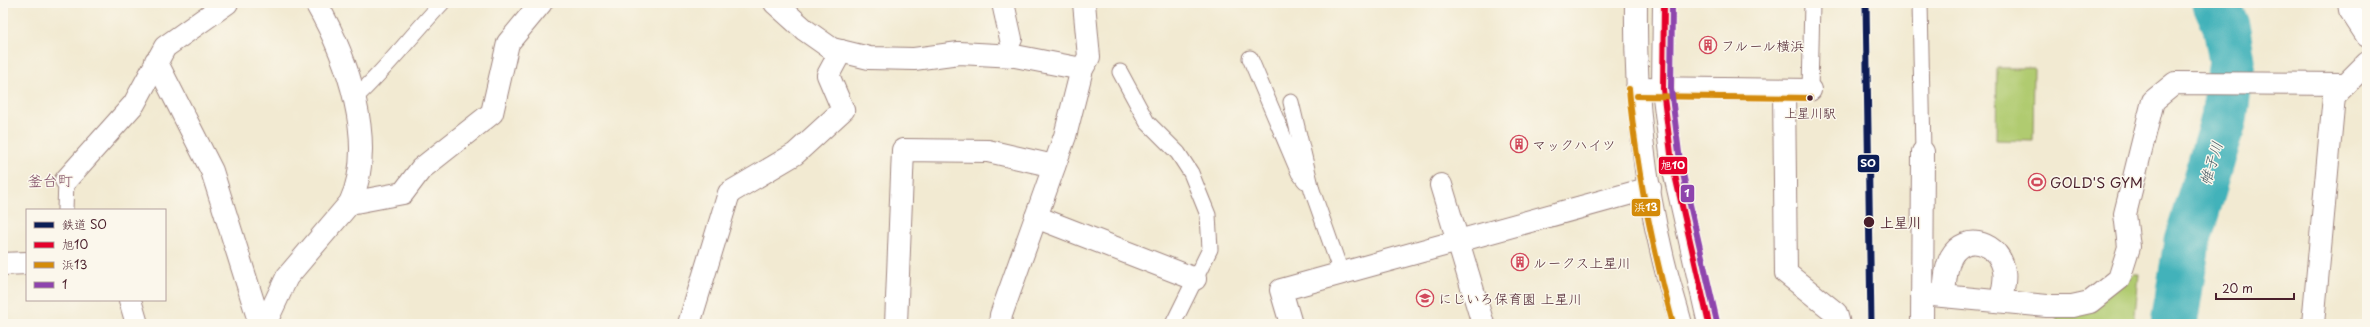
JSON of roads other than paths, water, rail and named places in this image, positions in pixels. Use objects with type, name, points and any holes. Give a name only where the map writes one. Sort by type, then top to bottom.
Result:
[{"type":"main road","points":[[66,180],[134,104],[156,61],[165,47],[227,3]]},
{"type":"main road","points":[[350,203],[403,193],[421,168],[492,113],[508,43],[542,3]]},
{"type":"main road","points":[[775,3],[805,30],[832,49],[869,58],[914,58],[959,53],[1015,56],[1082,69]]},
{"type":"main road","points":[[1003,3],[1011,39]]},
{"type":"main road","points":[[1000,324],[1001,315],[1065,136],[1082,69],[1089,57],[1084,3]]},
{"type":"main road","points":[[1636,3],[1637,88],[1650,188],[1661,253],[1681,324]]},
{"type":"main road","points":[[1664,3],[1662,89],[1672,162],[1709,324]]},
{"type":"main road","points":[[2350,3],[2350,10],[2367,36]]},
{"type":"main road","points":[[265,324],[287,276],[350,203],[357,189],[362,151],[354,99],[323,6]]},
{"type":"main road","points":[[689,324],[729,193],[795,154],[843,110],[828,75],[840,51]]},
{"type":"main road","points":[[156,61],[212,171],[260,324]]},
{"type":"main road","points":[[2313,324],[2334,96],[2367,63]]},
{"type":"main road","points":[[1922,294],[2047,306],[2090,302],[2119,279],[2129,247],[2125,214],[2153,101],[2175,83],[2266,82],[2346,84]]},
{"type":"main road","points":[[1637,88],[1810,90]]},
{"type":"main road","points":[[1784,90],[1786,273],[1836,314],[1839,324]]},
{"type":"main road","points":[[896,324],[903,150],[988,151],[1054,166]]},
{"type":"main road","points":[[1922,324],[1923,152]]},
{"type":"main road","points":[[1441,185],[1460,242],[1483,324]]},
{"type":"main road","points":[[1291,324],[1281,290],[1342,275],[1650,188]]},
{"type":"main road","points":[[1036,217],[1195,279]]},
{"type":"main road","points":[[1944,296],[1946,272],[1952,256],[1966,244],[1982,243],[1996,250],[2004,271],[2001,301]]},
{"type":"main road","points":[[3,264],[26,263]]},
{"type":"main road","points":[[130,301],[137,324]]},
{"type":"lane","points":[[354,99],[378,77],[410,37],[442,3]]},
{"type":"lane","points":[[1810,90],[1812,3]]},
{"type":"lane","points":[[1920,3],[1923,152]]},
{"type":"lane","points":[[1250,58],[1299,173],[1312,190]]},
{"type":"lane","points":[[1120,72],[1147,122],[1178,153],[1190,173],[1208,216],[1210,249],[1173,324]]},
{"type":"lane","points":[[1291,102],[1312,190],[1342,275]]},
{"type":"lane","points":[[65,209],[66,180]]},
{"type":"waterway","name":"帷子川","points":[[2174,324],[2187,242],[2224,119],[2232,61],[2226,26],[2216,3]]},
{"type":"rail line","name":"SO","points":[[1866,3],[1871,324]]},
{"type":"place","name":"フルール横浜","points":[[1708,45]]},
{"type":"place","name":"上星川駅","points":[[1810,98]]},
{"type":"place","name":"マックハイツ","points":[[1519,144]]},
{"type":"place","name":"GOLD'S GYM","points":[[2037,182]]},
{"type":"place","name":"上星川","points":[[1869,222]]},
{"type":"place","name":"ルークス上星川","points":[[1520,262]]},
{"type":"place","name":"にじいろ保育園 上星川","points":[[1425,298]]},
{"type":"district","name":"釜台町","points":[[50,179]]}]
